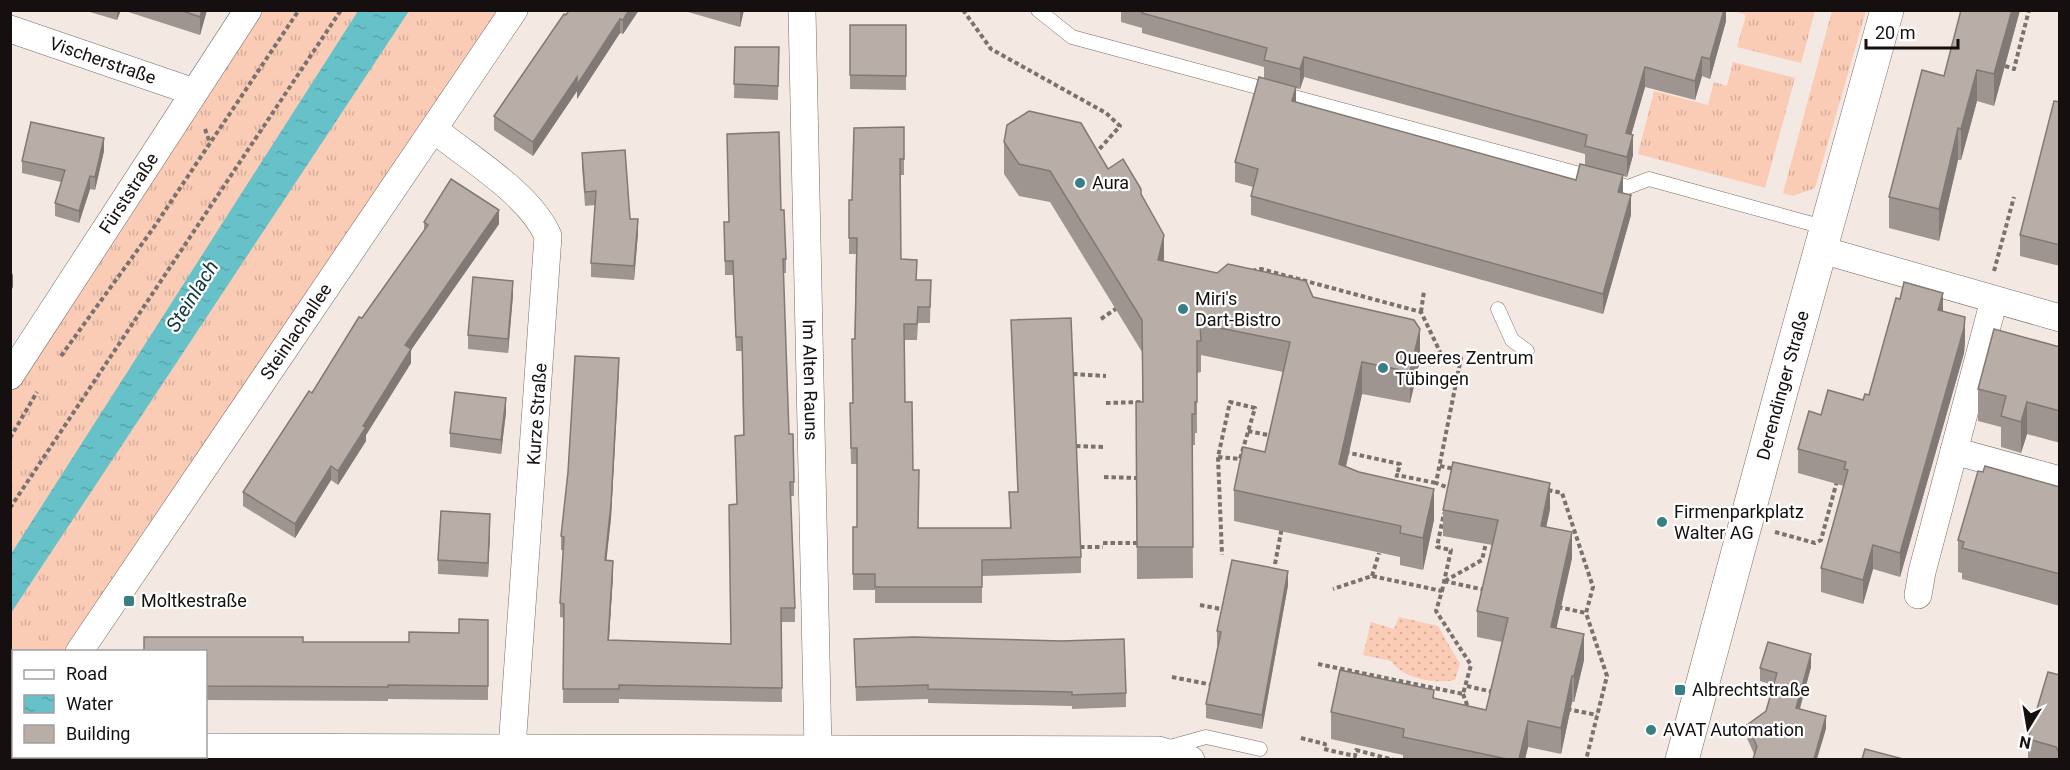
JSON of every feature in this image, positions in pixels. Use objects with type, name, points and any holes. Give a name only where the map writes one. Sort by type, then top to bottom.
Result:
[{"type":"street","name":"Fürststraße","points":[[10,376],[248,10]]},
{"type":"street","name":"Steinlachallee","points":[[80,650],[435,130],[514,10]]},
{"type":"street","name":"Im Alten Rauns","points":[[801,752],[802,10]]},
{"type":"street","name":"Derendinger Straße","points":[[1682,759],[1887,10]]},
{"type":"street","name":"Vischerstraße","points":[[10,29],[194,92]]},
{"type":"street","name":"Kurze Straße","points":[[435,130],[520,199],[540,221],[548,236],[512,748]]},
{"type":"street","points":[[1825,239],[1991,299],[2060,318]]},
{"type":"street","points":[[1918,595],[1991,299]]},
{"type":"street","points":[[1954,451],[2060,480]]},
{"type":"street","points":[[207,747],[447,754],[512,748],[1059,755],[1158,750],[1191,759]]},
{"type":"lane","points":[[1038,10],[1072,37],[1628,187],[1649,179],[1825,239]]},
{"type":"lane","points":[[1498,309],[1512,340],[1527,351]]},
{"type":"lane","points":[[1158,750],[1206,737],[1260,749]]},
{"type":"path","points":[[54,365],[152,230],[299,10]]},
{"type":"path","points":[[10,508],[341,10]]},
{"type":"path","points":[[963,10],[991,49],[1106,113],[1120,126],[1093,157]]},
{"type":"path","points":[[2005,66],[2014,69],[2029,10]]},
{"type":"path","points":[[2016,16],[2027,19]]},
{"type":"path","points":[[1991,299],[2014,197]]},
{"type":"path","points":[[1250,271],[1261,268],[1421,312]]},
{"type":"path","points":[[1424,291],[1421,312],[1441,354],[1461,358],[1436,483]]},
{"type":"path","points":[[1101,319],[1118,308]]},
{"type":"path","points":[[1073,374],[1106,376]]},
{"type":"path","points":[[10,438],[42,384]]},
{"type":"path","points":[[1106,403],[1142,402]]},
{"type":"path","points":[[1218,457],[1240,459],[1255,408],[1230,402],[1218,457],[1222,555]]},
{"type":"path","points":[[1248,431],[1282,438]]},
{"type":"path","points":[[1076,446],[1105,447]]},
{"type":"path","points":[[1341,451],[1400,464],[1393,495]]},
{"type":"path","points":[[1440,466],[1462,471]]},
{"type":"path","points":[[1397,475],[1449,486],[1447,496]]},
{"type":"path","points":[[1104,477],[1136,478]]},
{"type":"path","points":[[1745,525],[1815,543],[1821,540],[1838,480]]},
{"type":"path","points":[[1540,488],[1562,493],[1593,587],[1586,613],[1607,676],[1586,759]]},
{"type":"path","points":[[1445,506],[1437,547],[1451,550],[1436,611],[1471,664],[1467,686],[1463,694],[1470,713]]},
{"type":"path","points":[[1275,564],[1282,523]]},
{"type":"path","points":[[1444,581],[1482,560],[1484,543],[1491,544],[1491,538]]},
{"type":"path","points":[[1080,546],[1140,543]]},
{"type":"path","points":[[1372,576],[1379,553]]},
{"type":"path","points":[[1334,589],[1372,576],[1442,591]]},
{"type":"path","points":[[1444,581],[1495,592]]},
{"type":"path","points":[[1200,604],[1227,610]]},
{"type":"path","points":[[1554,606],[1586,613]]},
{"type":"path","points":[[1318,664],[1463,694]]},
{"type":"path","points":[[1172,677],[1213,685]]},
{"type":"path","points":[[1393,688],[1395,679]]},
{"type":"path","points":[[1467,686],[1503,694]]},
{"type":"path","points":[[1563,708],[1597,715]]},
{"type":"path","points":[[1301,738],[1325,744],[1324,749],[1355,756],[1356,750],[1394,759]]},
{"type":"green space","points":[[248,11],[514,11],[80,650],[12,650],[12,757],[10,759],[10,376]]},
{"type":"green space","points":[[1733,11],[1815,11],[1801,63],[1737,47],[1746,15]]},
{"type":"green space","points":[[1832,11],[1866,11],[1815,188],[1793,196],[1783,193]]},
{"type":"green space","points":[[1733,62],[1795,78],[1765,188],[1638,154],[1654,91],[1708,105],[1714,82],[1727,86]]},
{"type":"green space","points":[[1399,617],[1438,626],[1460,664],[1455,680],[1420,679],[1404,672],[1391,661],[1363,655],[1371,622],[1394,629]]},
{"type":"water","name":"Steinlach","points":[[358,11],[409,11],[11,613],[11,554]]},
{"type":"building","points":[[180,10],[202,10],[200,17]]},
{"type":"building","points":[[569,10],[629,10],[623,20],[620,19],[577,85],[577,77],[533,142],[494,116]]},
{"type":"building","points":[[1143,10],[1724,10],[1710,59],[1702,57],[1695,81],[1645,67],[1626,133],[1633,135],[1627,157],[1585,146],[1587,135],[1304,57],[1300,69],[1264,60],[1267,48],[1142,13]]},
{"type":"building","points":[[1961,10],[2012,10],[1994,74],[1977,70],[1961,129],[1958,128],[1939,209],[1889,197],[1922,70],[1944,76]]},
{"type":"building","points":[[850,25],[906,25],[906,76],[850,75]]},
{"type":"building","points":[[735,47],[779,47],[778,86],[734,84]]},
{"type":"building","points":[[1259,77],[1296,87],[1292,101],[1576,180],[1580,164],[1623,175],[1618,192],[1631,195],[1603,294],[1251,196],[1258,169],[1235,162]]},
{"type":"building","points":[[2054,101],[2060,102],[2060,245],[2020,235]]},
{"type":"building","points":[[1029,111],[1081,123],[1108,169],[1123,159],[1164,235],[1158,260],[1217,273],[1228,264],[1306,281],[1313,297],[1414,320],[1420,329],[1410,372],[1362,362],[1339,464],[1359,472],[1434,489],[1423,538],[1400,533],[1401,526],[1234,490],[1243,447],[1265,452],[1290,342],[1200,324],[1201,341],[1197,341],[1197,402],[1195,402],[1195,414],[1192,414],[1193,547],[1137,547],[1136,402],[1143,402],[1142,320],[1050,171],[1019,164],[1004,142],[1007,125]]},
{"type":"building","points":[[31,122],[104,138],[95,177],[90,176],[79,211],[55,203],[65,170],[22,161]]},
{"type":"building","points":[[904,127],[904,159],[900,159],[901,259],[917,260],[916,280],[931,280],[930,307],[918,307],[917,324],[904,324],[905,402],[912,402],[913,470],[919,470],[918,528],[1011,528],[1009,492],[1018,492],[1011,320],[1071,318],[1081,557],[982,560],[982,587],[875,587],[875,574],[853,574],[853,527],[857,527],[857,448],[851,448],[850,403],[853,403],[852,339],[855,339],[857,238],[849,238],[849,200],[852,200],[854,128]]},
{"type":"building","points":[[779,132],[781,210],[784,210],[786,259],[783,259],[789,434],[793,434],[794,482],[790,482],[795,608],[781,608],[782,688],[619,685],[619,689],[563,689],[564,604],[560,603],[564,537],[561,536],[568,472],[575,356],[619,358],[611,504],[605,560],[613,561],[608,640],[731,644],[729,505],[737,504],[735,436],[744,435],[742,337],[736,337],[733,261],[725,261],[724,222],[729,222],[727,134]]},
{"type":"building","points":[[625,150],[630,219],[638,219],[634,266],[591,263],[596,191],[585,192],[582,153]]},
{"type":"building","points":[[451,179],[499,210],[405,345],[411,349],[338,471],[331,466],[295,524],[243,492],[309,391],[312,393],[359,317],[362,318],[428,225],[424,222]]},
{"type":"building","points":[[473,277],[513,281],[508,339],[468,335]]},
{"type":"building","points":[[1904,282],[1943,293],[1938,310],[1965,317],[1964,328],[1900,553],[1873,545],[1863,580],[1821,568],[1848,470],[1844,469],[1846,462],[1798,449],[1809,411],[1821,415],[1828,390],[1863,400],[1865,394],[1869,395],[1896,298],[1900,299]]},
{"type":"building","points":[[1994,329],[2060,347],[2060,411],[2027,402],[2021,422],[2001,416],[2006,396],[1978,389]]},
{"type":"building","points":[[455,392],[506,398],[501,440],[450,433]]},
{"type":"building","points":[[1453,462],[1550,483],[1541,526],[1572,532],[1551,627],[1584,634],[1561,728],[1528,721],[1519,759],[1507,759],[1403,737],[1404,729],[1331,712],[1340,670],[1434,690],[1433,698],[1486,710],[1508,618],[1477,611],[1498,520],[1443,510]]},
{"type":"building","points":[[1985,466],[2060,487],[2060,574],[1962,548],[1964,542],[1958,540],[1978,471],[1983,472]]},
{"type":"building","points":[[441,511],[490,514],[488,563],[438,560]]},
{"type":"building","points":[[1232,560],[1288,571],[1262,715],[1206,704],[1221,632],[1217,631]]},
{"type":"building","points":[[459,619],[488,620],[488,686],[207,686],[207,650],[144,650],[144,637],[303,637],[303,642],[409,642],[409,632],[459,633]]},
{"type":"building","points":[[914,637],[1061,641],[1124,639],[1126,693],[1072,695],[1072,692],[928,689],[928,685],[856,687],[854,639]]},
{"type":"building","points":[[1768,642],[1811,654],[1796,708],[1826,716],[1814,759],[1753,759],[1757,746],[1747,725],[1766,711],[1777,673],[1760,668]]},
{"type":"building","points":[[2048,672],[2060,675],[2060,754],[2056,747],[2028,739]]},
{"type":"building","points":[[1865,749],[1903,759],[1862,759]]},
{"type":"place","name":"Aura","points":[[1080,183]]},
{"type":"place","name":"Miri's Dart-Bistro","points":[[1183,309]]},
{"type":"place","name":"Queeres Zentrum Tübingen","points":[[1383,368]]},
{"type":"place","name":"Firmenparkplatz Walter AG","points":[[1662,522]]},
{"type":"place","name":"Moltkestraße","points":[[129,601]]},
{"type":"place","name":"Albrechtstraße","points":[[1680,690]]},
{"type":"place","name":"AVAT Automation","points":[[1651,730]]}]
